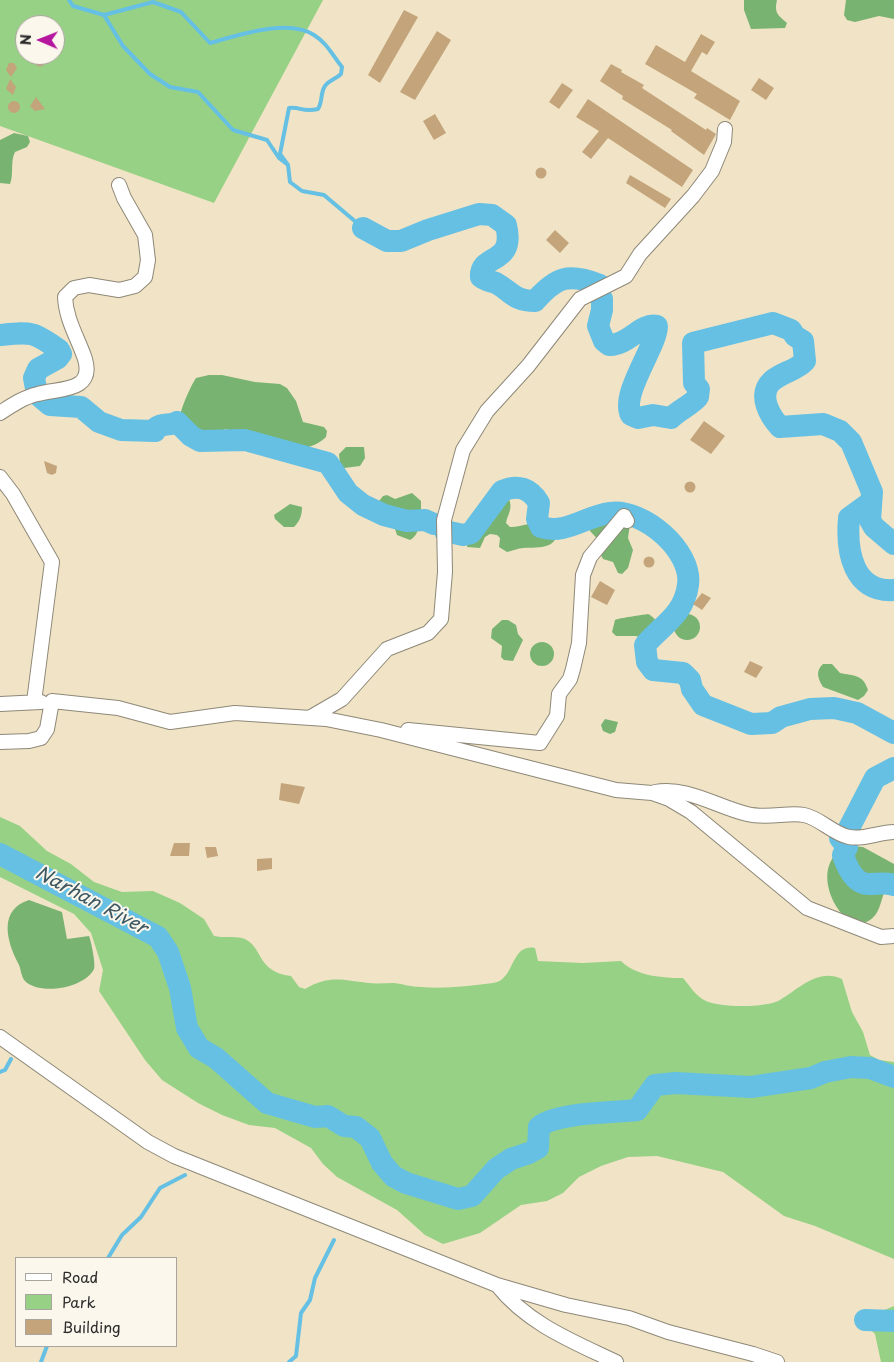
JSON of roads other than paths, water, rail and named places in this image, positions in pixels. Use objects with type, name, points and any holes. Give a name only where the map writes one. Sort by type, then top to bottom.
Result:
[{"type":"street","points":[[310,717],[342,699],[388,649],[428,633],[441,619],[445,572],[444,520],[463,450],[487,411],[528,366],[580,299],[626,276],[640,254],[693,196],[712,171],[724,142],[725,129]]},
{"type":"street","points":[[0,413],[27,397],[44,392],[67,390],[77,386],[84,380],[86,362],[66,312],[65,297],[74,288],[89,285],[119,290],[135,286],[145,276],[148,260],[145,235],[124,198],[119,185]]},
{"type":"street","points":[[0,477],[13,494],[52,562],[34,702]]},
{"type":"street","points":[[381,730],[440,732],[540,743],[558,716],[560,694],[570,679],[573,669],[579,642],[583,575],[590,557],[624,516],[626,521]]},
{"type":"street","points":[[0,742],[29,741],[41,738],[47,730],[52,701]]},
{"type":"street","points":[[0,704],[52,701],[118,708],[170,722],[235,713],[310,717],[381,730],[616,790],[652,793],[668,790],[684,792],[748,815],[772,817],[805,815],[848,837],[865,837],[884,832],[894,832]]},
{"type":"street","points":[[652,793],[668,799],[691,812],[807,908],[881,937],[894,936]]},
{"type":"street","points":[[0,1037],[148,1142],[174,1156],[497,1286],[629,1318],[668,1332],[777,1362]]},
{"type":"street","points":[[497,1286],[509,1301],[538,1325],[616,1362]]},
{"type":"waterway","name":"Narhan River","points":[[69,0],[73,6],[104,15],[123,46],[150,74],[170,87],[198,92],[233,130],[267,140],[279,158],[288,165],[290,182],[302,191],[324,195],[363,228]]},
{"type":"waterway","name":"Narhan River","points":[[104,15],[153,2],[181,12],[210,43],[249,32],[277,28],[303,30],[319,38],[342,67],[341,74],[325,86],[318,109],[289,108],[280,154],[288,165]]},
{"type":"waterway","name":"Narhan River","points":[[363,228],[387,241],[401,241],[428,230],[479,214],[492,215],[506,225],[508,238],[502,253],[485,265],[481,277],[496,283],[518,298],[528,301],[535,301],[550,286],[564,279],[580,279],[600,285]]},
{"type":"waterway","name":"Narhan River","points":[[602,299],[602,310],[598,326],[604,341],[609,345],[622,342],[645,327],[657,326],[630,395],[629,406],[631,415],[638,418],[653,415],[671,418],[698,397],[699,389],[694,383],[693,343],[773,323],[791,330],[795,336],[803,341],[805,361],[772,381],[768,387],[765,399],[769,411],[780,427],[823,424],[840,431],[851,442],[872,492],[870,520],[874,527],[894,544]]},
{"type":"waterway","name":"Narhan River","points":[[0,335],[31,334],[43,339],[59,350],[61,354],[58,358],[38,369],[34,378],[37,394],[50,405],[81,407],[99,422],[121,430],[155,431],[157,427],[177,422],[191,436],[200,441],[245,440],[328,463],[348,493],[363,505],[384,515],[407,521],[425,520],[434,524]]},
{"type":"waterway","name":"Narhan River","points":[[445,531],[463,535],[471,533],[502,491],[513,488],[528,491],[539,503],[537,519],[541,527],[559,529],[610,513],[623,513],[637,517],[663,534],[674,546],[683,559],[687,572],[688,585],[682,604],[671,619],[645,645],[647,662],[653,670],[683,673],[690,680],[692,689],[703,705],[751,724],[772,723],[781,717],[810,709],[834,708],[857,713],[894,733]]},
{"type":"waterway","name":"Narhan River","points":[[871,502],[849,518],[848,531],[851,556],[855,568],[869,585],[880,589],[894,590]]},
{"type":"waterway","name":"Narhan River","points":[[847,832],[875,778],[894,768]]},
{"type":"waterway","name":"Narhan River","points":[[843,841],[840,838],[847,847],[843,855],[855,878],[869,884],[885,883],[894,885]]},
{"type":"waterway","name":"Narhan River","points":[[0,854],[158,937],[168,952],[180,988],[187,1028],[199,1048],[216,1058],[267,1103],[315,1117],[328,1116],[344,1126],[356,1127],[370,1138],[382,1163],[393,1176],[406,1183],[458,1199],[472,1196],[496,1169],[511,1159],[538,1148],[539,1127],[547,1122],[558,1118],[585,1114],[637,1110],[655,1085],[676,1083],[751,1087],[811,1078],[825,1072],[851,1067],[870,1068],[894,1077]]},
{"type":"waterway","points":[[0,1072],[5,1070],[11,1059]]},
{"type":"waterway","points":[[109,1257],[122,1235],[141,1217],[160,1188],[185,1175]]},
{"type":"waterway","points":[[289,1362],[296,1356],[301,1313],[310,1300],[315,1278],[334,1240]]},
{"type":"waterway","name":"Narhan River","points":[[865,1320],[894,1321]]},
{"type":"waterway","points":[[41,1362],[47,1347]]}]
